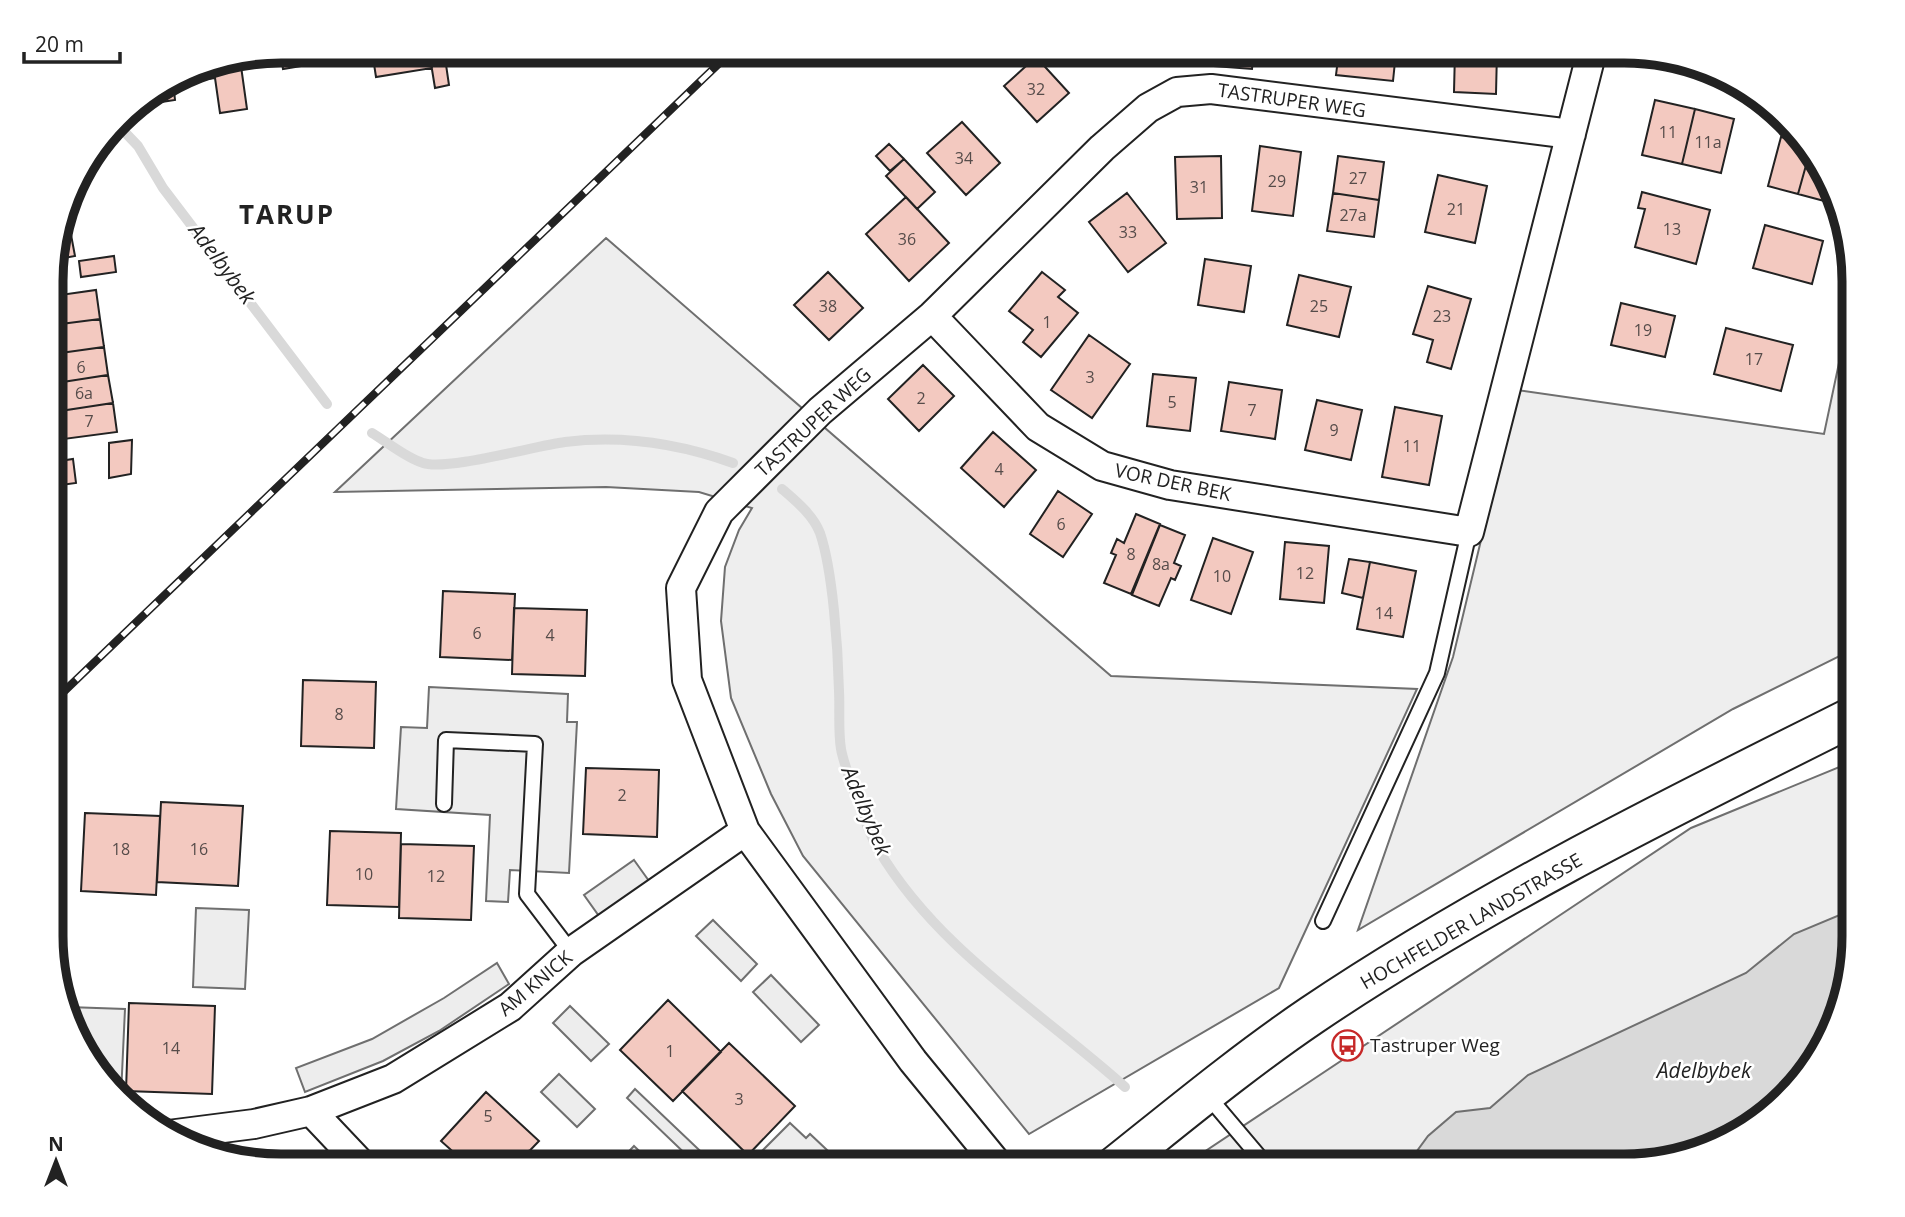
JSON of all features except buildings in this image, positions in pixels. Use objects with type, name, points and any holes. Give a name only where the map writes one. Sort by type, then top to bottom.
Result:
[{"type":"main road","name":"HOCHFELDER LANDSTRASSE","points":[[1130,1154],[1312,1015],[1435,937],[1662,812],[1842,722]]},
{"type":"street","points":[[1469,532],[1589,63]]},
{"type":"street","name":"TASTRUPER WEG","points":[[989,1154],[913,1061],[745,831],[687,680],[681,588],[719,512],[820,411],[932,316],[1102,148],[1147,108],[1177,92],[1211,89],[1571,134]]},
{"type":"street","name":"VOR DER BEK","points":[[932,316],[1038,427],[1102,466],[1170,485],[1469,532]]},
{"type":"street","name":"AM KNICK","points":[[188,1132],[254,1124],[311,1111],[393,1079],[510,1007],[571,952],[745,831]]},
{"type":"street","points":[[311,1111],[352,1154]]},
{"type":"lane","points":[[1323,921],[1437,673],[1469,532]]},
{"type":"lane","points":[[444,804],[446,740],[535,744],[527,894],[571,952]]},
{"type":"lane","points":[[1206,1094],[1257,1154]]},
{"type":"shaded area","points":[[606,238],[1111,676],[1417,689],[1279,988],[1029,1134],[803,856],[771,794],[731,698],[721,621],[725,567],[739,530],[752,508],[699,492],[606,487],[335,492]]},
{"type":"shaded area","points":[[1842,349],[1842,655],[1733,709],[1358,930],[1453,657],[1517,390],[1824,434]]},
{"type":"shaded area","points":[[429,687],[568,694],[567,722],[577,722],[569,873],[510,870],[508,902],[486,901],[490,815],[396,809],[401,727],[427,728]]},
{"type":"shaded area","points":[[1842,766],[1842,950],[1830,1006],[1805,1057],[1788,1080],[1768,1100],[1733,1125],[1680,1147],[1638,1154],[1201,1154],[1691,828]]},
{"type":"shaded area","points":[[634,860],[649,881],[599,916],[584,895]]},
{"type":"shaded area","points":[[196,908],[249,910],[245,989],[193,987]]},
{"type":"shaded area","points":[[713,920],[757,964],[741,981],[696,936]]},
{"type":"shaded area","points":[[497,963],[509,984],[439,1031],[383,1061],[305,1092],[296,1068],[372,1039],[444,998]]},
{"type":"shaded area","points":[[771,975],[819,1025],[801,1042],[753,992]]},
{"type":"shaded area","points":[[570,1006],[609,1044],[591,1061],[553,1023]]},
{"type":"shaded area","points":[[76,1007],[125,1009],[122,1084],[100,1057]]},
{"type":"shaded area","points":[[559,1074],[595,1109],[577,1127],[541,1092]]},
{"type":"shaded area","points":[[635,1089],[703,1154],[685,1154],[627,1098]]},
{"type":"shaded area","points":[[790,1123],[806,1138],[810,1134],[831,1154],[759,1154]]},
{"type":"shaded area","points":[[634,1146],[642,1154],[626,1154]]},
{"type":"water","name":"Adelbybek","points":[[1842,914],[1842,950],[1830,1006],[1805,1057],[1788,1080],[1768,1100],[1733,1125],[1680,1147],[1638,1154],[1415,1154],[1428,1136],[1456,1112],[1490,1108],[1528,1075],[1746,973],[1794,934]]},
{"type":"waterway","name":"Adelbybek","points":[[123,131],[138,146],[163,188],[327,404]]},
{"type":"waterway","name":"Adelbybek","points":[[372,433],[410,457],[435,465],[586,440],[672,446],[733,463]]},
{"type":"waterway","name":"Adelbybek","points":[[782,489],[813,520],[825,549],[836,633],[841,749],[857,800],[878,849],[902,885],[960,948],[1125,1087]]},
{"type":"railway","points":[[63,692],[719,63]]},
{"type":"place","name":"Tastruper Weg","points":[[1347,1045]]},
{"type":"district","name":"TARUP","points":[[287,215]]}]
